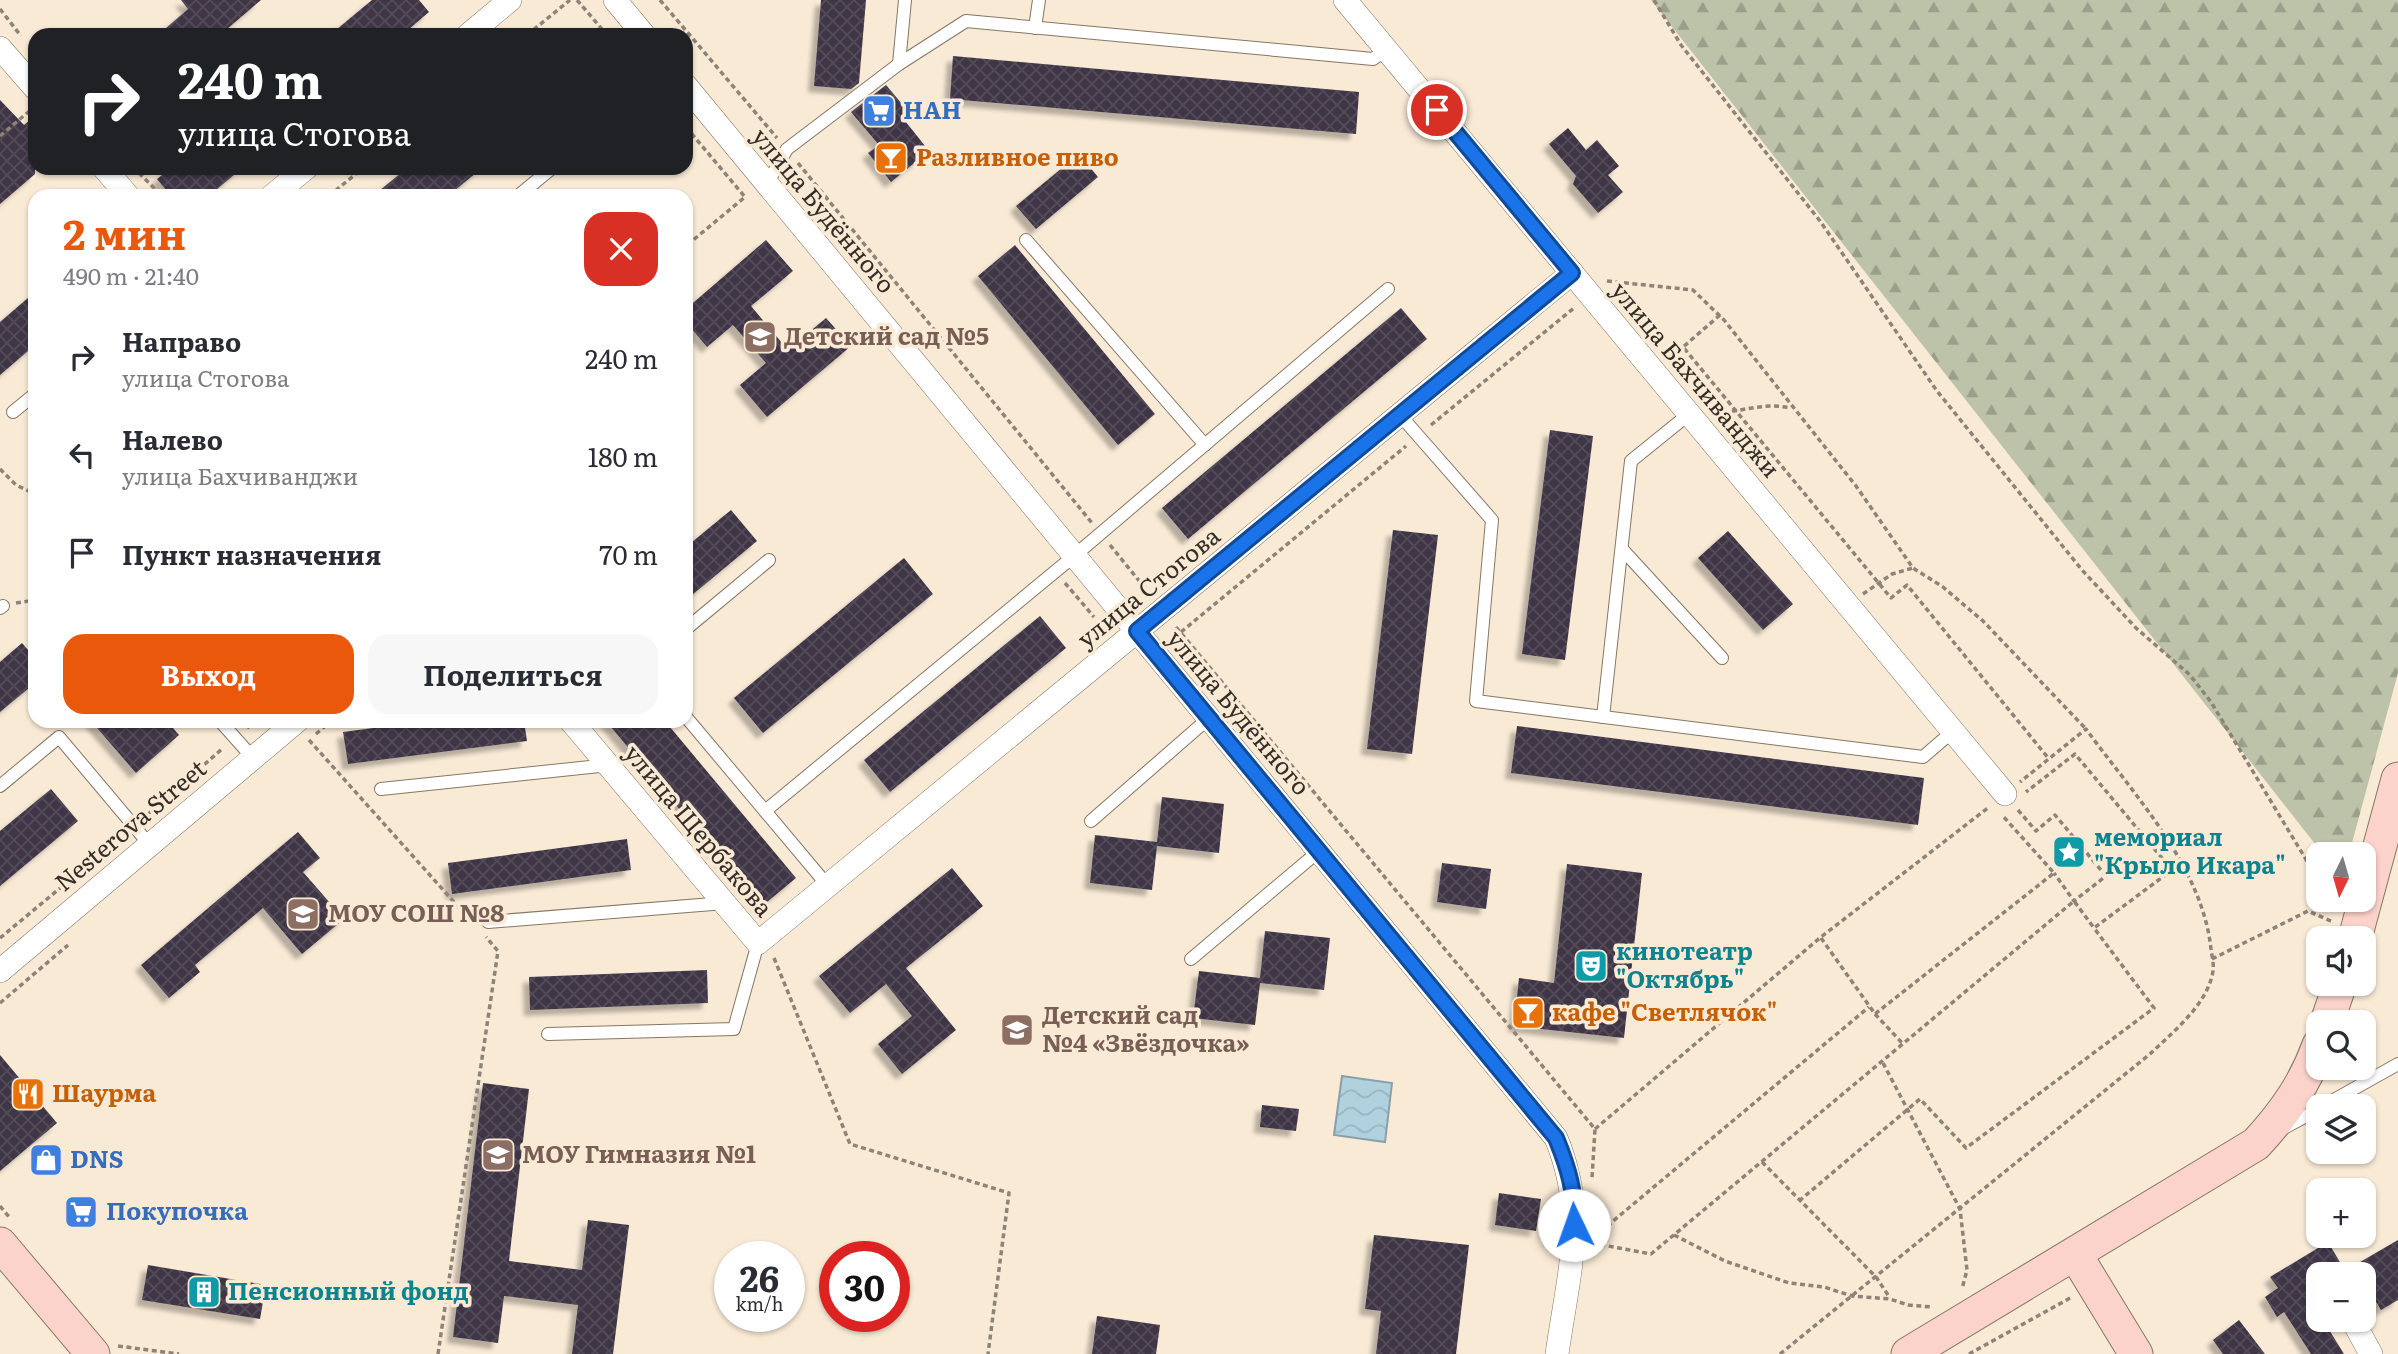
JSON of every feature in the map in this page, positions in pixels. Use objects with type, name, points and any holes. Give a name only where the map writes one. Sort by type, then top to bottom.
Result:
[{"type":"street","points":[[476,28],[510,0]]},
{"type":"street","points":[[615,0],[637,28]]},
{"type":"street","name":"улица Бахчиванджи","points":[[1345,0],[1848,605],[1952,732],[2003,801]]},
{"type":"street","points":[[2,55],[28,81]]},
{"type":"street","name":"улица Будённого","points":[[693,94],[1556,1138],[1569,1170],[1575,1208],[1557,1354]]},
{"type":"street","points":[[110,175],[122,189]]},
{"type":"street","points":[[285,189],[299,175]]},
{"type":"street","name":"улица Стогова","points":[[762,940],[1574,275]]},
{"type":"street","name":"улица Щербакова","points":[[579,728],[725,903],[762,940]]},
{"type":"street","name":"Nesterova Street","points":[[0,971],[253,758],[303,731]]},
{"type":"street","points":[[2358,926],[2398,779]]},
{"type":"street","points":[[1908,1354],[2256,1144],[2281,1117],[2306,1074]]},
{"type":"street","points":[[0,1244],[93,1354]]},
{"type":"street","points":[[2075,1254],[2136,1354]]},
{"type":"street","points":[[2359,1332],[2371,1354]]},
{"type":"lane","points":[[899,64],[905,0]]},
{"type":"lane","points":[[1035,28],[1039,0]]},
{"type":"lane","points":[[767,184],[787,149],[899,64],[966,21],[1373,59],[1386,50]]},
{"type":"lane","points":[[526,189],[544,175]]},
{"type":"lane","points":[[1026,240],[1205,445]]},
{"type":"lane","points":[[765,811],[1101,534],[1388,289]]},
{"type":"lane","points":[[13,412],[28,400]]},
{"type":"lane","points":[[1603,717],[1631,461],[1689,414]]},
{"type":"lane","points":[[1400,415],[1492,520],[1476,701],[1923,757],[1952,732]]},
{"type":"lane","points":[[1622,548],[1721,658]]},
{"type":"lane","points":[[693,623],[769,559]]},
{"type":"lane","points":[[1091,821],[1209,719]]},
{"type":"lane","points":[[693,725],[828,886]]},
{"type":"lane","points":[[226,728],[253,758]]},
{"type":"lane","points":[[0,786],[60,737],[149,844]]},
{"type":"lane","points":[[381,789],[608,765]]},
{"type":"lane","points":[[1191,959],[1319,851]]},
{"type":"lane","points":[[488,922],[725,903]]},
{"type":"lane","points":[[548,1034],[734,1029],[762,940]]},
{"type":"lane","points":[[2344,1094],[2398,1064]]},
{"type":"lane","points":[[2256,1144],[2306,1116]]},
{"type":"path","points":[[536,28],[570,0]]},
{"type":"path","points":[[577,0],[601,28]]},
{"type":"path","points":[[660,0],[684,28]]},
{"type":"path","points":[[1654,0],[1681,45],[1820,221],[1937,391],[2082,570],[2136,628],[2190,675],[2211,702],[2306,859]]},
{"type":"path","points":[[0,9],[28,45]]},
{"type":"path","points":[[693,39],[787,149],[1181,632],[1595,1129],[1592,1180]]},
{"type":"path","points":[[0,136],[28,113]]},
{"type":"path","points":[[693,135],[746,197],[693,240]]},
{"type":"path","points":[[142,175],[156,189]]},
{"type":"path","points":[[337,189],[354,175]]},
{"type":"path","points":[[1574,275],[1693,290],[1720,315],[1856,486],[1913,568],[1942,587],[1983,621],[2086,729],[2158,828],[2188,876],[2209,927],[2213,971],[2193,1013],[2150,1054],[1780,1354]]},
{"type":"path","points":[[1181,632],[1575,306]]},
{"type":"path","points":[[1720,315],[1683,347],[1891,598],[1907,584],[2049,760]]},
{"type":"path","points":[[1689,414],[1737,412],[1761,405],[1793,408]]},
{"type":"path","points":[[0,469],[16,485],[28,491]]},
{"type":"path","points":[[1848,605],[1892,574],[1913,568]]},
{"type":"path","points":[[2003,801],[2086,729]]},
{"type":"path","points":[[303,731],[498,951],[438,1354]]},
{"type":"path","points":[[1595,1129],[1821,937],[2003,801],[2075,754],[2172,870],[2094,928]]},
{"type":"path","points":[[1799,1201],[1920,1099],[1966,1148],[2154,1008],[2003,801]]},
{"type":"path","points":[[1588,1242],[1651,1254],[2106,876],[2055,815],[2036,831],[2003,801]]},
{"type":"path","points":[[1875,1014],[2054,873]]},
{"type":"path","points":[[2212,959],[2308,911],[2338,926]]},
{"type":"path","points":[[1821,937],[1869,1007],[1904,1045]]},
{"type":"path","points":[[762,940],[850,1143],[1009,1193],[988,1354]]},
{"type":"path","points":[[1588,1242],[1869,1007]]},
{"type":"path","points":[[1883,1063],[1960,1209],[1967,1270],[1958,1298]]},
{"type":"path","points":[[1762,1162],[1876,1277],[1890,1299]]},
{"type":"path","points":[[1588,1242],[1589,1230]]},
{"type":"path","points":[[1674,1235],[1726,1261],[1789,1283],[1824,1287],[1852,1296],[1942,1308]]},
{"type":"path","points":[[1969,1354],[2092,1285]]},
{"type":"green space","points":[[1651,0],[2398,0],[2398,673],[2352,842],[2314,842]]},
{"type":"water","points":[[1342,1076],[1392,1083],[1385,1142],[1334,1135]]},
{"type":"building","points":[[181,0],[261,0],[228,28],[166,28],[188,9]]},
{"type":"building","points":[[372,0],[419,0],[429,12],[410,28],[338,28]]},
{"type":"building","points":[[821,0],[866,0],[859,83],[851,89],[814,86]]},
{"type":"building","points":[[953,56],[1359,92],[1356,134],[950,99]]},
{"type":"building","points":[[886,85],[908,111],[902,117],[929,151],[891,182],[868,153],[879,145],[851,112]]},
{"type":"building","points":[[0,100],[24,125],[28,122],[28,175],[34,175],[0,204]]},
{"type":"building","points":[[1568,128],[1586,150],[1597,140],[1619,166],[1608,175],[1623,192],[1598,213],[1573,184],[1576,176],[1549,144]]},
{"type":"building","points":[[1079,154],[1098,177],[1036,229],[1016,206]]},
{"type":"building","points":[[162,175],[234,175],[217,189],[165,189],[157,179]]},
{"type":"building","points":[[398,175],[474,175],[456,189],[382,189]]},
{"type":"building","points":[[766,240],[793,271],[751,306],[788,350],[826,318],[851,346],[767,417],[740,385],[766,363],[733,325],[707,347],[693,330],[693,303]]},
{"type":"building","points":[[1015,245],[1155,414],[1118,445],[978,276]]},
{"type":"building","points":[[28,298],[28,351],[0,375],[0,322]]},
{"type":"building","points":[[1401,308],[1427,339],[1188,539],[1162,508]]},
{"type":"building","points":[[1550,430],[1593,436],[1565,660],[1522,654]]},
{"type":"building","points":[[731,510],[757,541],[693,594],[693,541]]},
{"type":"building","points":[[1393,530],[1438,535],[1412,754],[1367,749]]},
{"type":"building","points":[[1728,531],[1793,604],[1763,630],[1698,558]]},
{"type":"building","points":[[904,558],[933,594],[763,733],[734,698]]},
{"type":"building","points":[[1040,616],[1066,648],[890,792],[864,760]]},
{"type":"building","points":[[22,643],[28,650],[28,689],[0,712],[0,662]]},
{"type":"building","points":[[1517,726],[1924,778],[1918,825],[1511,773]]},
{"type":"building","points":[[97,728],[173,728],[179,735],[136,773]]},
{"type":"building","points":[[373,728],[525,728],[527,741],[348,764],[343,732]]},
{"type":"building","points":[[612,728],[671,728],[796,878],[761,907]]},
{"type":"building","points":[[51,789],[78,821],[0,886],[0,831]]},
{"type":"building","points":[[1162,797],[1224,804],[1219,853],[1157,846],[1152,890],[1090,883],[1095,835],[1157,842]]},
{"type":"building","name":"МОУ СОШ №8","points":[[298,832],[320,858],[303,872],[344,919],[302,954],[263,908],[195,965],[200,972],[169,998],[141,965]]},
{"type":"building","points":[[627,839],[631,870],[452,894],[448,863]]},
{"type":"building","points":[[1442,863],[1491,869],[1486,909],[1437,902]]},
{"type":"building","points":[[1567,864],[1642,873],[1624,1038],[1514,1026],[1519,978],[1554,983]]},
{"type":"building","points":[[952,868],[983,906],[906,968],[956,1030],[902,1074],[878,1044],[912,1016],[886,984],[850,1013],[819,976]]},
{"type":"building","points":[[1265,931],[1330,938],[1324,990],[1260,983],[1255,1025],[1193,1018],[1199,971],[1260,978]]},
{"type":"building","points":[[707,970],[708,1003],[530,1010],[529,977]]},
{"type":"building","points":[[0,1055],[57,1123],[0,1171]]},
{"type":"building","name":"МОУ Гимназия №1","points":[[483,1083],[529,1089],[509,1261],[582,1270],[588,1220],[629,1225],[613,1354],[572,1354],[578,1305],[504,1296],[498,1343],[453,1337]]},
{"type":"building","points":[[1262,1105],[1299,1109],[1296,1131],[1260,1127]]},
{"type":"building","points":[[1499,1193],[1541,1199],[1536,1231],[1495,1225]]},
{"type":"building","points":[[1374,1235],[1469,1245],[1456,1354],[1376,1354],[1381,1311],[1365,1309]]},
{"type":"building","points":[[2398,1240],[2398,1300],[2381,1310],[2376,1302],[2376,1262],[2360,1262]]},
{"type":"building","points":[[2318,1248],[2332,1248],[2340,1262],[2306,1262],[2306,1332],[2330,1332],[2344,1354],[2311,1354],[2284,1312],[2277,1317],[2265,1297],[2278,1288],[2270,1277]]},
{"type":"building","name":"Пенсионный фонд","points":[[148,1265],[266,1285],[260,1319],[142,1300]]},
{"type":"building","points":[[1097,1316],[1160,1325],[1156,1354],[1092,1354]]},
{"type":"building","points":[[2239,1320],[2265,1354],[2223,1354],[2213,1340]]},
{"type":"place","name":"НАН","points":[[879,111]]},
{"type":"place","name":"Разливное пиво","points":[[891,158]]},
{"type":"place","name":"Детский сад №5","points":[[760,337]]},
{"type":"place","name":"мемориал \"Крыло Икара\"","points":[[2069,852]]},
{"type":"place","name":"МОУ СОШ №8","points":[[303,914]]},
{"type":"place","name":"кинотеатр \"Октябрь\"","points":[[1591,966]]},
{"type":"place","name":"кафе \"Светлячок\"","points":[[1528,1013]]},
{"type":"place","name":"Детский сад №4 «Звёздочка»","points":[[1017,1030]]},
{"type":"place","name":"Шаурма","points":[[28,1094]]},
{"type":"place","name":"МОУ Гимназия №1","points":[[498,1155]]},
{"type":"place","name":"DNS","points":[[46,1160]]},
{"type":"place","name":"Покупочка","points":[[81,1212]]},
{"type":"place","name":"Пенсионный фонд","points":[[204,1292]]},
{"type":"route","points":[[1437,110],[1572,273],[1137,631],[1556,1138],[1569,1170],[1575,1208],[1574,1225]]}]
